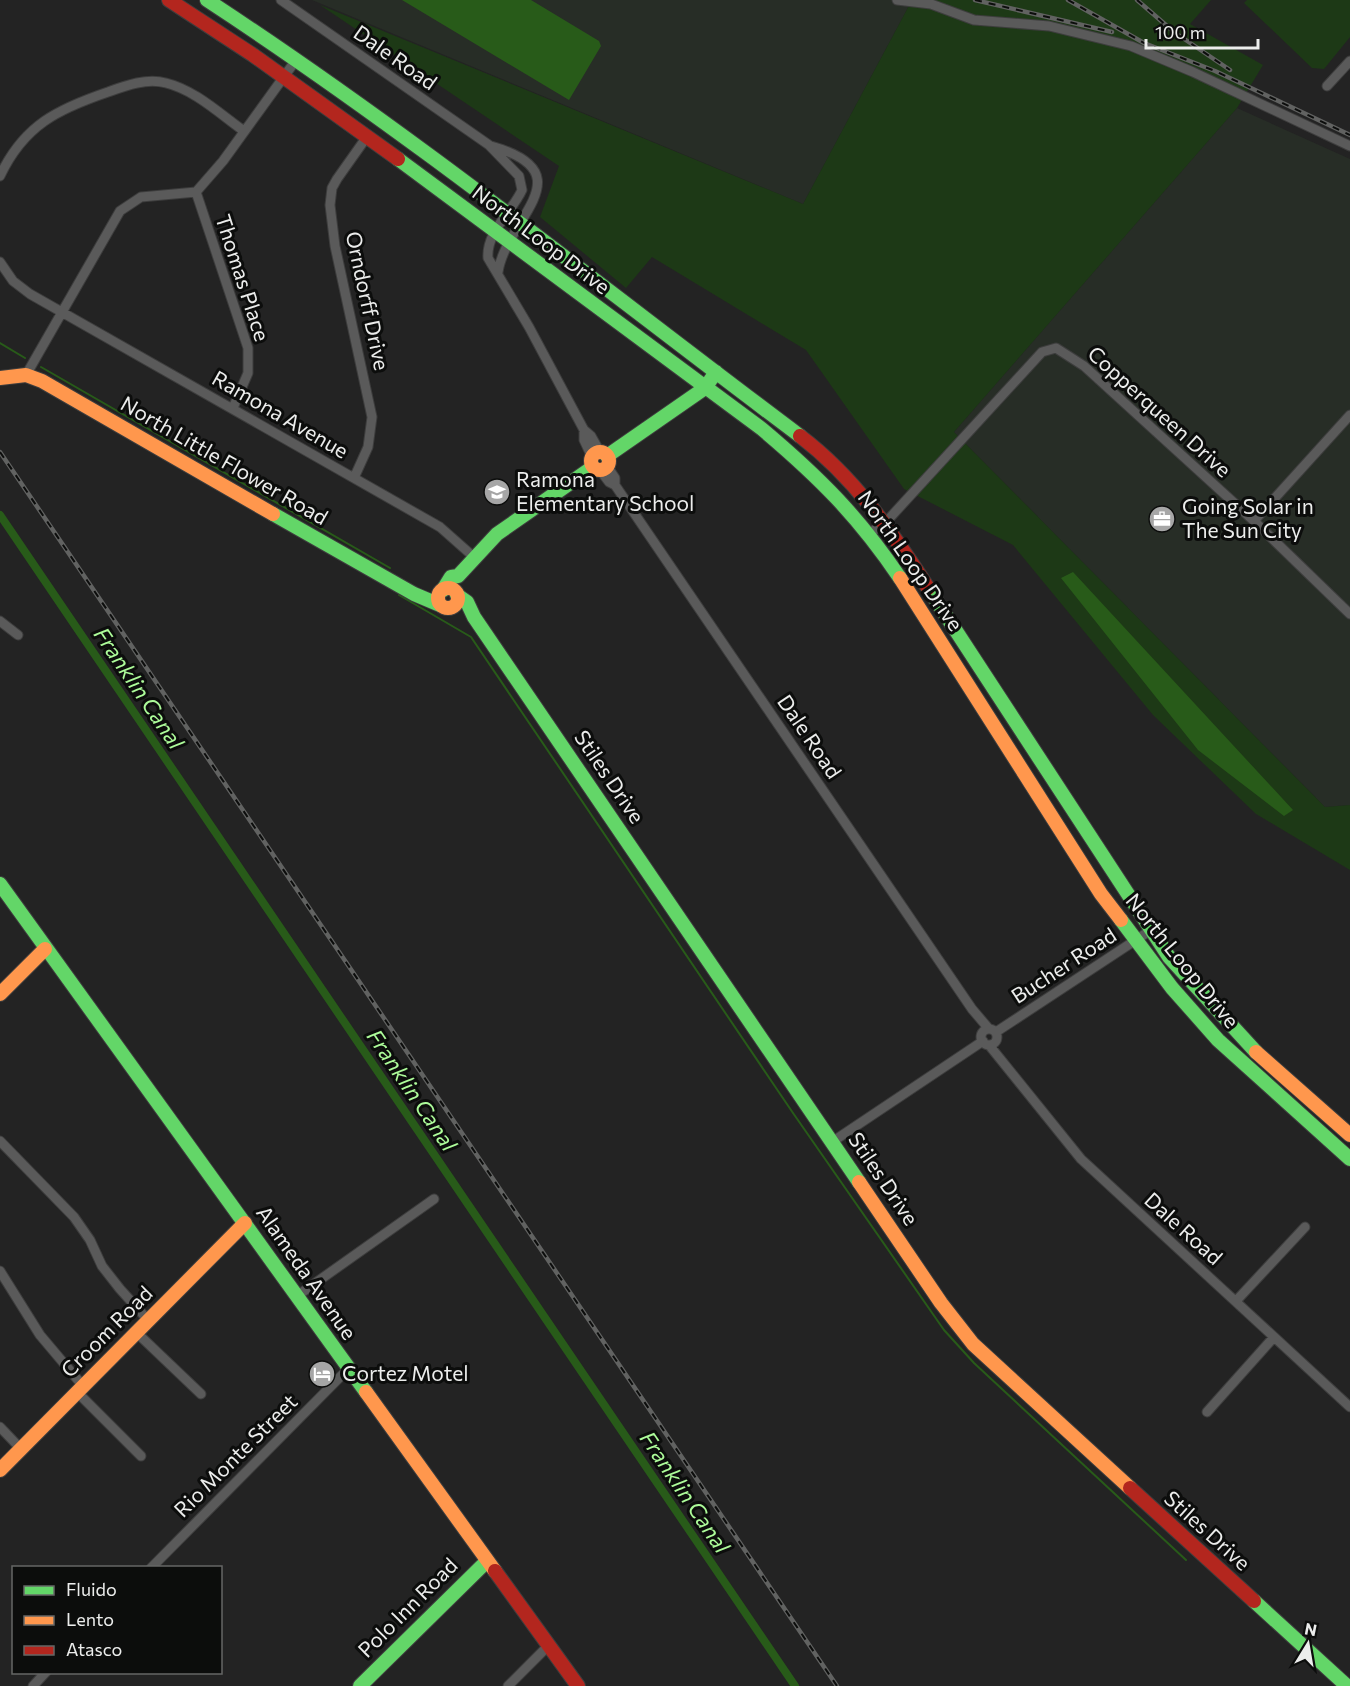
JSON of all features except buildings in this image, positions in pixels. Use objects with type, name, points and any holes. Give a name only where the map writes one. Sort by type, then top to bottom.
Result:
[{"type":"main road","name":"North Loop Drive","points":[[169,0],[284,77],[495,231],[762,429],[815,473],[870,532],[1101,894],[1135,941],[1218,1040],[1350,1159]]},
{"type":"main road","name":"North Loop Drive","points":[[207,0],[296,60],[716,372],[808,442],[858,489],[886,522],[1017,727],[1169,957],[1223,1019],[1274,1071],[1350,1135]]},
{"type":"main road","points":[[448,597],[452,578],[458,576],[496,534],[705,388],[716,372]]},
{"type":"main road","points":[[0,378],[26,375]]},
{"type":"main road","name":"North Little Flower Road","points":[[26,375],[42,381],[331,548],[423,597],[448,597]]},
{"type":"main road","name":"Stiles Drive","points":[[448,597],[467,602],[474,617],[941,1303],[973,1344],[1347,1686]]},
{"type":"main road","points":[[1002,736],[1017,727]]},
{"type":"main road","name":"Alameda Avenue","points":[[0,884],[578,1686]]},
{"type":"main road","points":[[0,994],[45,949]]},
{"type":"main road","points":[[1300,1116],[1311,1103]]},
{"type":"main road","name":"Croom Road","points":[[0,1470],[244,1223]]},
{"type":"main road","name":"Polo Inn Road","points":[[360,1686],[488,1561]]},
{"type":"main road","points":[[1347,1686],[1350,1681]]},
{"type":"street","name":"Dale Road","points":[[281,0],[489,145],[508,162],[523,183],[519,196],[495,231],[487,250],[490,265],[498,272],[584,430],[591,436],[609,482],[615,485],[972,1009],[1007,1064],[1065,1142],[1107,1185],[1350,1407]]},
{"type":"street","points":[[897,0],[931,4],[974,20],[1049,26],[1131,46],[1193,72],[1350,146]]},
{"type":"street","points":[[26,375],[112,223],[127,205],[147,195],[196,192],[223,161],[296,60]]},
{"type":"street","points":[[1327,86],[1350,61]]},
{"type":"street","points":[[0,176],[23,139],[42,121],[70,105],[133,83],[167,83],[189,92],[244,131]]},
{"type":"street","name":"Orndorff Drive","points":[[354,478],[368,447],[372,417],[335,246],[330,195],[337,179],[366,138]]},
{"type":"street","name":"Dale Road","points":[[489,145],[520,155],[535,173],[538,183],[537,194],[500,260],[498,272]]},
{"type":"street","name":"Thomas Place","points":[[196,192],[248,348],[248,373],[232,408]]},
{"type":"street","name":"Ramona Avenue","points":[[0,262],[20,287],[440,527],[475,558]]},
{"type":"street","name":"Copperqueen Drive","points":[[870,532],[886,522],[1012,382],[1042,352],[1056,348],[1084,366],[1254,521],[1350,614]]},
{"type":"street","points":[[1254,521],[1350,415]]},
{"type":"street","points":[[0,621],[18,635]]},
{"type":"street","name":"Bucher Road","points":[[832,1142],[1151,930]]},
{"type":"street","points":[[0,1141],[74,1217],[108,1274],[148,1320]]},
{"type":"street","points":[[297,1296],[434,1199]]},
{"type":"street","points":[[1236,1301],[1305,1227]]},
{"type":"street","points":[[0,1271],[40,1335],[80,1389],[141,1456]]},
{"type":"street","points":[[136,1332],[201,1394]]},
{"type":"street","points":[[1207,1412],[1274,1337]]},
{"type":"street","name":"Rio Monte Street","points":[[153,1566],[348,1369]]},
{"type":"street","points":[[0,1427],[21,1449]]},
{"type":"street","points":[[508,1686],[549,1645]]},
{"type":"street","points":[[33,1686],[44,1674]]},
{"type":"shaded area","points":[[312,0],[912,0],[803,204]]},
{"type":"shaded area","points":[[402,0],[531,0],[599,41],[601,46],[569,100]]},
{"type":"shaded area","points":[[912,0],[1211,0],[1190,24],[1263,65],[1237,108],[954,432],[1325,807],[1350,805],[1350,870],[1256,814],[1153,715],[1013,545],[904,489],[806,350],[652,257],[626,288],[540,217],[559,166],[320,5],[803,204]]},
{"type":"shaded area","points":[[1247,0],[1350,0],[1350,37],[1324,69],[1312,68],[1244,3]]},
{"type":"shaded area","points":[[1237,108],[1350,159],[1350,805],[1325,807],[954,432]]},
{"type":"shaded area","points":[[1073,572],[1293,810],[1284,816],[1198,750],[1061,578]]},
{"type":"waterway","points":[[0,343],[25,358]]},
{"type":"waterway","points":[[41,367],[390,568]]},
{"type":"waterway","name":"Franklin Canal","points":[[0,515],[795,1686]]},
{"type":"waterway","points":[[399,595],[471,637],[793,1113],[944,1330],[974,1363],[1186,1560]]},
{"type":"railway","points":[[975,0],[1112,32]]},
{"type":"railway","points":[[1068,0],[1144,43],[1215,71],[1350,135]]},
{"type":"railway","points":[[1137,0],[1174,32],[1230,70]]},
{"type":"railway","points":[[0,452],[837,1686]]},
{"type":"traffic: fast","points":[[207,0],[359,104],[433,158],[800,436]]},
{"type":"traffic: fast","points":[[398,159],[762,429],[837,498],[869,535],[900,578]]},
{"type":"traffic: fast","points":[[607,456],[705,388],[716,372]]},
{"type":"traffic: fast","points":[[443,590],[451,577],[458,576],[497,534],[593,467]]},
{"type":"traffic: fast","points":[[273,514],[414,594],[440,605]]},
{"type":"traffic: fast","points":[[928,588],[1169,957],[1256,1052]]},
{"type":"traffic: fast","points":[[457,595],[467,602],[474,617],[859,1182]]},
{"type":"traffic: fast","points":[[0,884],[366,1392]]},
{"type":"traffic: fast","points":[[1121,920],[1172,988],[1218,1040],[1350,1159]]},
{"type":"traffic: fast","points":[[360,1686],[487,1561]]},
{"type":"traffic: fast","points":[[1254,1601],[1347,1686]]},
{"type":"traffic: slow","points":[[0,378],[26,375],[42,381],[273,514]]},
{"type":"traffic: slow","points":[[600,452],[606,455],[609,461],[606,467],[600,470],[594,467],[591,461],[594,455],[600,452]]},
{"type":"traffic: slow","points":[[900,578],[1101,894],[1121,920]]},
{"type":"traffic: slow","points":[[448,588],[455,591],[458,598],[455,605],[448,608],[441,605],[438,598],[441,591],[448,588]]},
{"type":"traffic: slow","points":[[0,994],[45,949]]},
{"type":"traffic: slow","points":[[1256,1052],[1350,1135]]},
{"type":"traffic: slow","points":[[859,1182],[941,1303],[973,1344],[1130,1488]]},
{"type":"traffic: slow","points":[[0,1470],[245,1223]]},
{"type":"traffic: slow","points":[[366,1392],[495,1571]]},
{"type":"traffic: jam","points":[[169,0],[253,55],[398,159]]},
{"type":"traffic: jam","points":[[800,436],[820,452],[855,487],[886,526],[928,588]]},
{"type":"traffic: jam","points":[[1130,1488],[1254,1601]]},
{"type":"traffic: jam","points":[[495,1571],[578,1686]]},
{"type":"place","name":"Ramona Elementary School","points":[[497,492]]},
{"type":"place","name":"Going Solar in The Sun City","points":[[1162,519]]},
{"type":"place","name":"Cortez Motel","points":[[322,1374]]}]
